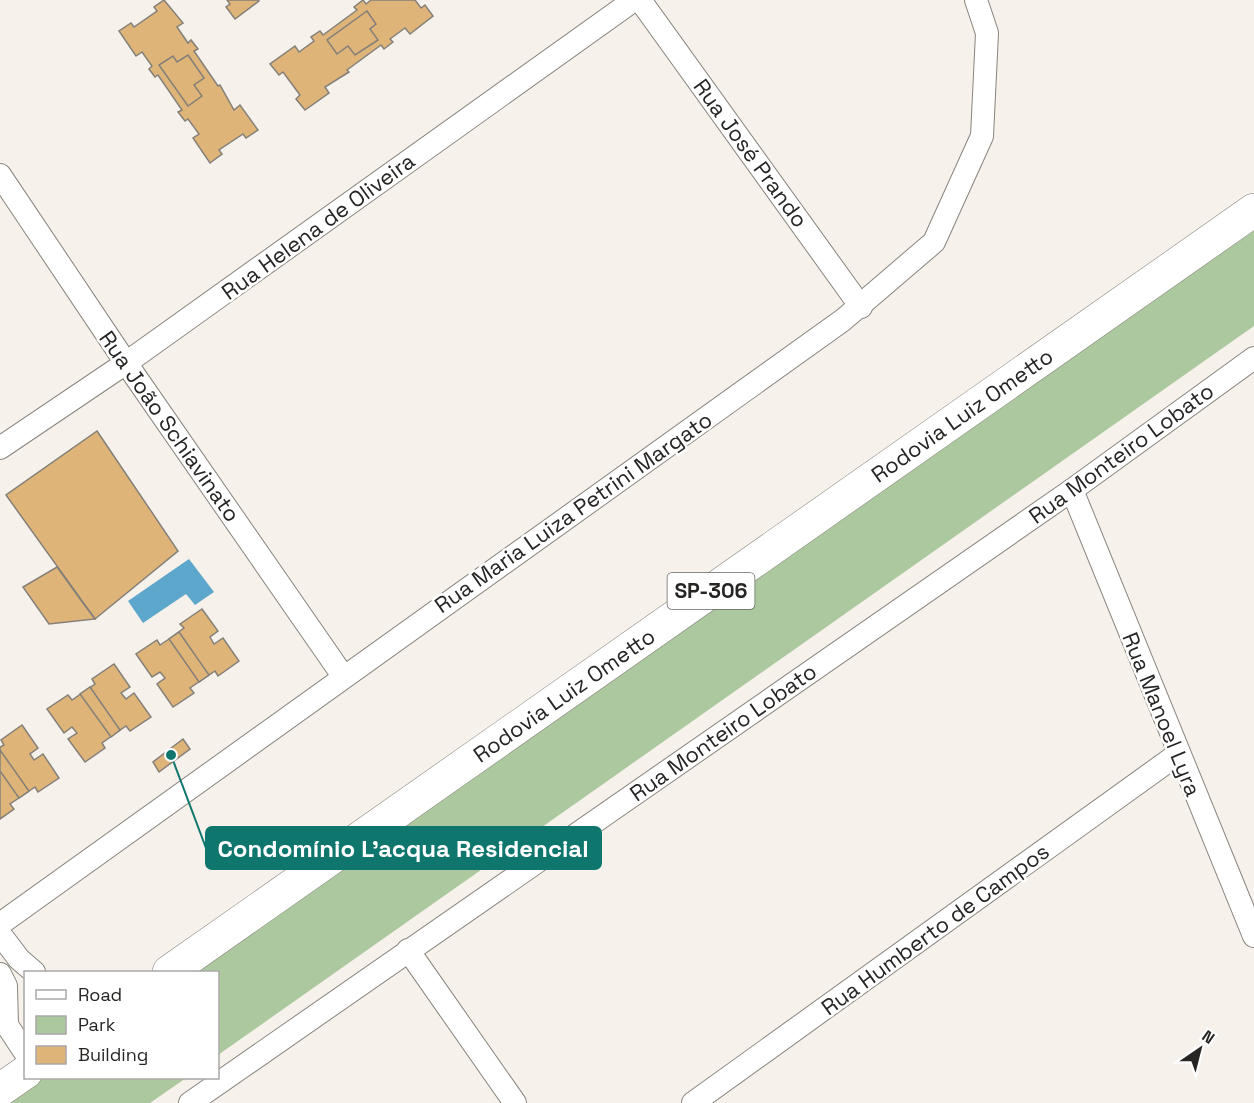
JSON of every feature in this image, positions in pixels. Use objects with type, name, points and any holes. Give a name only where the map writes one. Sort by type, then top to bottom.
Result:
[{"type":"main road","name":"Rodovia Luiz Ometto","points":[[170,971],[1254,210]]},
{"type":"main road","points":[[0,1090],[24,1073]]},
{"type":"street","name":"Rua Helena de Oliveira","points":[[0,448],[126,363],[634,0]]},
{"type":"street","name":"Rua José Prando","points":[[640,0],[861,307]]},
{"type":"street","name":"Rua Maria Luiza Petrini Margato","points":[[0,924],[861,307],[934,242],[982,136],[987,33],[976,0]]},
{"type":"street","name":"Rua João Schiavinato","points":[[0,175],[126,363],[343,676]]},
{"type":"street","name":"Rua Monteiro Lobato","points":[[190,1103],[1072,490],[1254,358]]},
{"type":"street","name":"Rua Manoel Lyra","points":[[1072,490],[1254,936]]},
{"type":"street","name":"Rua Humberto de Campos","points":[[693,1103],[1178,754]]},
{"type":"street","points":[[0,934],[19,959],[33,971]]},
{"type":"street","points":[[408,950],[515,1103]]},
{"type":"street","points":[[0,974],[6,986],[7,1025],[24,1051]]},
{"type":"green space","points":[[1254,226],[1254,326],[219,1054],[219,971],[182,971]]},
{"type":"green space","points":[[30,1079],[185,1079],[150,1103],[0,1103]]},
{"type":"water","points":[[189,559],[214,592],[195,605],[186,594],[143,623],[128,601]]},
{"type":"building","points":[[164,0],[183,23],[177,27],[188,43],[191,40],[198,49],[194,51],[218,86],[220,85],[234,110],[240,105],[258,130],[246,138],[243,134],[219,150],[222,154],[210,163],[193,138],[199,134],[188,119],[185,121],[178,112],[182,110],[158,75],[155,77],[149,69],[152,66],[142,52],[136,56],[119,31],[131,23],[134,27],[157,11],[154,7]]},
{"type":"building","points":[[227,0],[259,1],[235,19],[226,7],[230,4]]},
{"type":"building","points":[[363,0],[366,4],[371,0],[415,0],[421,8],[425,5],[433,16],[410,34],[405,28],[390,39],[393,42],[384,49],[381,45],[347,70],[349,72],[325,87],[329,93],[305,110],[296,99],[300,95],[283,72],[279,75],[270,64],[295,46],[299,52],[314,41],[311,37],[320,31],[323,35],[357,10],[354,7]]},
{"type":"building","points":[[367,11],[376,24],[370,29],[378,40],[355,55],[348,46],[337,54],[327,40]]},
{"type":"building","points":[[188,55],[204,78],[194,85],[202,96],[188,106],[159,65],[173,56],[177,62]]},
{"type":"building","points":[[97,431],[178,551],[95,619],[6,495]]},
{"type":"building","points":[[57,567],[95,619],[49,624],[23,587]]},
{"type":"building","points":[[202,609],[218,631],[210,637],[214,644],[223,638],[239,661],[218,676],[215,671],[190,688],[194,693],[173,707],[157,684],[165,678],[160,672],[152,677],[136,654],[157,640],[160,645],[169,639],[184,628],[180,624]]},
{"type":"building","points":[[179,632],[209,675],[199,682],[169,639]]},
{"type":"building","points":[[114,664],[130,687],[121,693],[126,699],[134,693],[151,717],[130,731],[126,726],[102,743],[105,748],[85,762],[68,739],[77,733],[72,727],[64,733],[47,709],[68,695],[72,700],[95,684],[92,679]]},
{"type":"building","points":[[90,687],[120,730],[111,737],[80,694]]},
{"type":"building","points":[[22,725],[38,748],[30,754],[34,760],[43,754],[59,778],[38,792],[35,787],[10,804],[14,809],[0,819],[0,747],[4,745],[1,740]]},
{"type":"building","points":[[183,739],[190,749],[159,772],[153,762]]},
{"type":"building","points":[[0,750],[29,791],[19,798],[0,771]]},
{"type":"place","name":"Condomínio L’acqua Residencial","points":[[171,755]]}]
